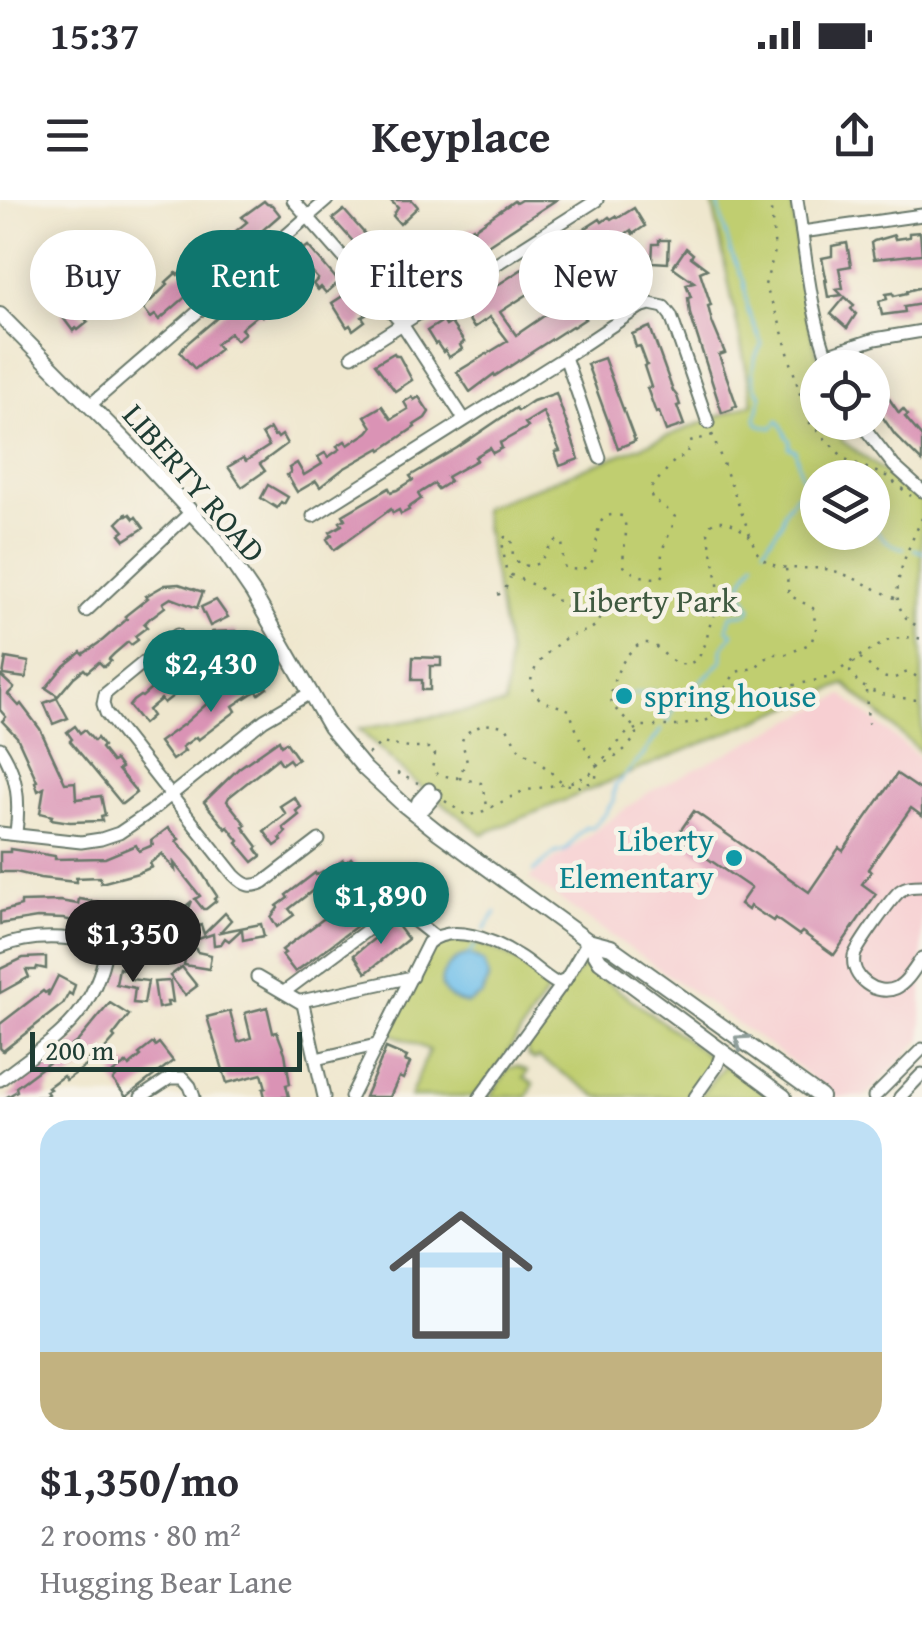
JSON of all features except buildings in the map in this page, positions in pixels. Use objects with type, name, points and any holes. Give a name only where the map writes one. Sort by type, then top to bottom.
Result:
[{"type":"main road","name":"LIBERTY ROAD","points":[[0,316],[192,511],[228,555],[330,727],[358,762],[414,813],[588,941],[611,947],[821,1097]]},
{"type":"main road","name":"LIBERTY ROAD","points":[[588,941],[600,961],[784,1097]]},
{"type":"street","points":[[294,200],[402,324],[464,420]]},
{"type":"street","points":[[89,406],[328,200]]},
{"type":"street","points":[[352,356],[597,200]]},
{"type":"street","points":[[798,200],[813,301],[825,350]]},
{"type":"street","points":[[802,232],[922,215]]},
{"type":"street","points":[[313,516],[650,304],[664,306],[671,316],[710,429]]},
{"type":"street","points":[[852,350],[875,339],[922,332]]},
{"type":"street","points":[[565,357],[600,458]]},
{"type":"street","points":[[874,440],[917,494]]},
{"type":"street","points":[[86,611],[192,511]]},
{"type":"street","points":[[177,635],[105,694],[106,713],[234,875],[247,886],[264,882],[320,840]]},
{"type":"street","points":[[0,832],[62,841],[101,840],[135,824],[264,720],[310,693]]},
{"type":"street","points":[[0,748],[16,778],[16,833]]},
{"type":"street","points":[[414,813],[426,808],[432,792]]},
{"type":"street","points":[[922,886],[898,892],[857,950],[854,964],[867,985],[888,990],[904,982],[922,958]]},
{"type":"street","points":[[284,992],[390,913],[402,911],[436,937]]},
{"type":"street","points":[[351,1097],[428,944],[436,937],[459,933],[486,940],[514,953],[551,980],[562,983],[566,979]]},
{"type":"street","points":[[0,947],[20,940],[54,937],[157,954]]},
{"type":"street","points":[[480,1097],[566,979],[588,941]]},
{"type":"street","points":[[0,1080],[82,1010],[98,982],[107,946]]},
{"type":"street","points":[[258,976],[300,1001],[412,977]]},
{"type":"street","points":[[300,1001],[324,1097]]},
{"type":"street","points":[[316,1059],[376,1044]]},
{"type":"street","points":[[874,1097],[922,1049]]},
{"type":"street","points":[[695,1097],[722,1052]]},
{"type":"street","points":[[900,1097],[922,1074]]},
{"type":"street","points":[[141,1097],[170,1078],[183,1078],[194,1097]]},
{"type":"path","points":[[770,200],[776,251],[765,285],[806,415],[846,459],[917,494]]},
{"type":"path","points":[[457,778],[467,762],[464,734],[496,724],[507,728],[519,749],[564,783],[576,787],[590,784],[596,778],[598,766],[579,737],[569,710],[539,698],[531,684],[535,669],[564,638],[594,627],[600,615],[596,609],[565,606],[533,584],[510,575],[502,540],[511,538],[513,556],[525,566],[538,563],[552,542],[560,540],[565,568],[585,570],[593,560],[600,521],[615,514],[622,516],[627,528],[624,566],[632,572],[662,577],[665,572],[660,554],[674,517],[652,499],[650,489],[676,459],[686,456],[690,442],[710,429],[761,558],[786,568],[835,571],[897,600]]},
{"type":"path","points":[[922,518],[899,578],[897,600],[905,618],[922,628]]},
{"type":"path","points":[[598,766],[608,762],[637,734],[610,697],[626,656],[644,643],[653,645],[676,663],[688,663],[707,645],[719,601],[709,528],[713,522],[724,520],[751,537]]},
{"type":"path","points":[[713,718],[715,703],[736,672],[754,668],[772,654],[788,654],[814,638],[813,608],[790,594],[786,568]]},
{"type":"path","points":[[498,596],[510,575]]},
{"type":"path","points":[[397,774],[467,816],[522,791],[590,774],[627,733],[642,726],[677,726],[713,718],[781,688],[831,677],[890,638],[922,638]]},
{"type":"path","points":[[856,658],[866,660],[882,676],[894,678],[908,672],[922,680]]},
{"type":"path","points":[[856,658],[850,672],[866,690],[922,701]]},
{"type":"path","points":[[866,690],[868,724]]},
{"type":"path","points":[[358,762],[382,743],[428,748],[435,754],[434,771],[438,775],[481,783],[488,808]]},
{"type":"shaded area","points":[[843,695],[922,760],[922,1039],[865,1097],[833,1097],[791,1061],[529,878],[649,792]]},
{"type":"green space","name":"Liberty Park","points":[[712,200],[792,200],[806,314],[816,350],[800,350],[800,440],[842,440],[868,460],[800,460],[800,550],[890,550],[890,476],[922,499],[922,753],[845,684],[483,834],[415,782],[359,729],[505,705],[508,654],[482,508],[753,403]]},
{"type":"green space","points":[[451,940],[475,943],[505,954],[540,980],[547,992],[489,1081],[472,1097],[410,1097],[429,1050],[387,1032],[424,961],[436,945]]},
{"type":"green space","points":[[585,966],[716,1061],[691,1097],[599,1097],[538,1057],[535,1060],[528,1056],[526,1042]]},
{"type":"green space","points":[[724,1065],[771,1097],[699,1097]]},
{"type":"green space","points":[[517,1066],[528,1071],[524,1078],[534,1084],[527,1097],[490,1097],[509,1068]]},
{"type":"water","points":[[469,954],[484,962],[489,977],[482,995],[467,1004],[446,994],[441,980],[450,965]]},
{"type":"waterway","points":[[717,200],[731,253],[744,281],[748,311],[762,344],[753,370],[754,383],[761,395],[756,419],[758,424],[772,428],[780,423],[790,441],[789,448],[795,450],[800,470]]},
{"type":"waterway","points":[[764,548],[782,523],[784,511],[800,492]]},
{"type":"waterway","points":[[890,542],[904,548]]},
{"type":"waterway","points":[[914,549],[922,552]]},
{"type":"waterway","points":[[668,722],[684,693],[722,661],[722,649],[733,633],[727,629],[731,615],[749,613],[751,607],[742,582],[755,561]]},
{"type":"waterway","points":[[625,695],[653,691],[677,699]]},
{"type":"waterway","points":[[533,872],[555,853],[566,850],[580,832],[605,814],[613,801],[615,786],[661,730]]},
{"type":"waterway","points":[[484,930],[496,912]]},
{"type":"waterway","points":[[469,954],[475,946]]},
{"type":"place","name":"spring house","points":[[624,696]]},
{"type":"place","name":"Liberty Elementary","points":[[734,858]]}]
